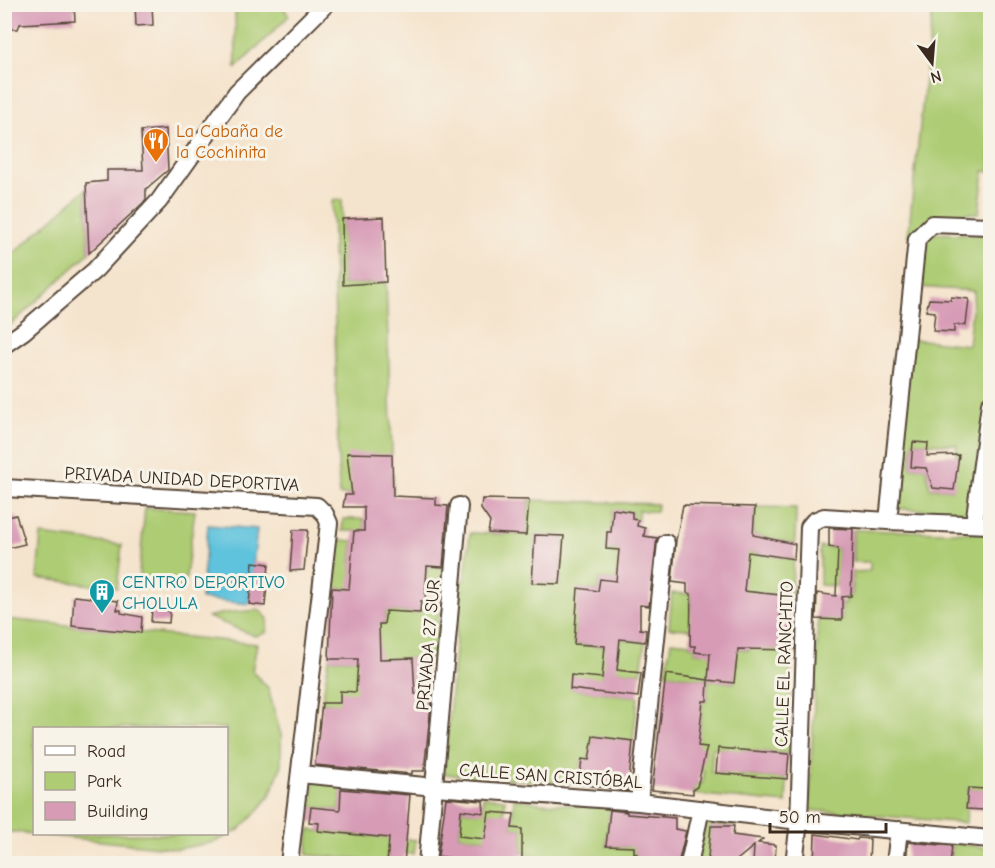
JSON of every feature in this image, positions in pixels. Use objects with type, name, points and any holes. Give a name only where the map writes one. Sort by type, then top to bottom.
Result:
[{"type":"street","points":[[4,345],[24,331],[95,270],[159,201],[237,92],[326,4]]},
{"type":"street","points":[[990,226],[932,224],[917,239],[888,522],[982,524],[990,404]]},
{"type":"street","name":"PRIVADA UNIDAD DEPORTIVA","points":[[4,488],[317,506],[325,514],[328,523],[290,864]]},
{"type":"street","name":"PRIVADA 27 SUR","points":[[427,864],[459,506]]},
{"type":"street","name":"CALLE EL RANCHITO","points":[[799,821],[809,527],[814,521],[824,517],[888,522]]},
{"type":"street","points":[[639,802],[666,543]]},
{"type":"street","name":"CALLE SAN CRISTÓBAL","points":[[300,774],[435,787],[639,802],[799,821],[990,839]]},
{"type":"street","points":[[689,864],[701,809]]},
{"type":"street","points":[[794,864],[799,821]]},
{"type":"street","points":[[895,864],[899,830]]},
{"type":"green space","points":[[235,5],[282,5],[289,16],[236,68]]},
{"type":"green space","points":[[933,7],[990,8],[990,172],[984,171],[979,213],[945,214],[908,237]]},
{"type":"green space","points":[[86,189],[89,253],[5,330],[5,261]]},
{"type":"green space","points":[[332,200],[342,200],[343,285],[386,282],[392,454],[350,473],[393,475],[393,496],[339,495]]},
{"type":"green space","points":[[929,233],[990,235],[990,514],[889,508],[913,339],[968,345],[974,291],[919,287],[922,239]],"holes":[[[913,442],[957,445],[952,490],[930,488],[926,468],[911,467]]]},
{"type":"green space","points":[[413,497],[422,497],[420,543],[447,543],[446,556],[412,556],[353,544],[352,589],[335,588],[339,540],[391,543]]},
{"type":"green space","points":[[529,500],[657,504],[656,512],[638,510],[638,520],[632,519],[632,512],[613,510],[611,532],[606,549],[620,550],[616,581],[600,579],[598,591],[579,588],[574,644],[619,648],[620,639],[645,642],[641,673],[603,669],[602,678],[571,689],[638,697],[633,741],[593,737],[589,760],[582,760],[579,784],[444,774],[461,581],[465,580],[470,533],[526,535]],"holes":[[[535,535],[564,537],[560,584],[532,583]]]},
{"type":"green space","points":[[755,507],[796,508],[795,544],[753,535]]},
{"type":"green space","points":[[145,508],[195,511],[184,590],[138,584]]},
{"type":"green space","points":[[343,519],[364,519],[364,531],[342,531]]},
{"type":"green space","points":[[853,530],[990,533],[990,826],[983,825],[986,790],[968,788],[966,823],[809,810],[818,619],[842,620],[842,604],[846,603],[846,597],[851,596],[853,572],[870,571],[870,562],[853,562]]},
{"type":"green space","points":[[41,535],[122,545],[117,588],[37,578]]},
{"type":"green space","points":[[722,540],[752,553],[794,559],[791,597],[750,592],[742,617],[739,649],[749,650],[752,617],[770,649],[791,650],[789,754],[742,750],[739,775],[787,779],[786,803],[693,794],[693,785],[696,782],[701,784],[703,782],[704,771],[698,770],[692,745],[656,742],[660,721],[700,726],[703,701],[707,701],[708,680],[666,674],[671,641],[690,643],[690,646],[695,646],[695,652],[703,653],[724,631],[669,628],[672,593],[691,594],[690,607],[729,610]],"holes":[[[723,655],[737,657],[734,683],[709,680]],[[713,748],[728,749],[724,774],[711,772]]]},
{"type":"green space","points":[[820,547],[838,548],[837,586],[820,585]]},
{"type":"green space","points":[[427,566],[445,567],[442,592],[425,590]]},
{"type":"green space","points":[[425,598],[440,599],[435,658],[382,659],[359,656],[376,705],[322,703],[329,659],[352,659],[360,624],[384,624],[386,611],[419,613],[421,601],[425,601]]},
{"type":"green space","points":[[260,610],[268,619],[266,633],[255,636],[208,617],[225,613]]},
{"type":"green space","points":[[5,619],[257,644],[252,671],[268,688],[281,735],[281,767],[270,795],[239,830],[215,842],[178,849],[43,835],[228,835],[228,727],[33,727],[33,834],[5,831]]},
{"type":"green space","points":[[314,781],[342,783],[340,810],[311,807]]},
{"type":"green space","points":[[483,797],[505,799],[504,813],[485,839],[459,836],[461,810],[478,812],[483,803]]},
{"type":"green space","points":[[514,799],[610,807],[606,846],[629,847],[634,814],[648,816],[635,839],[636,859],[677,863],[538,863],[539,856],[522,853],[522,829],[512,828]]},
{"type":"green space","points":[[707,818],[734,822],[734,826],[711,826],[709,852],[713,863],[697,864]]},
{"type":"green space","points":[[309,830],[416,840],[414,854],[388,852],[387,863],[361,863],[361,859],[307,855]]},
{"type":"green space","points":[[952,843],[990,848],[990,863],[950,864]]},
{"type":"water","points":[[208,525],[257,529],[249,604],[201,599]]},
{"type":"building","points":[[4,4],[74,4],[75,21],[20,24],[18,29],[4,29]]},
{"type":"building","points":[[135,4],[152,4],[153,25],[136,26]]},
{"type":"building","points":[[166,129],[168,170],[146,189],[146,199],[143,203],[89,253],[86,183],[107,181],[107,170],[143,170],[141,131]]},
{"type":"building","points":[[384,217],[386,282],[343,285],[342,219]]},
{"type":"building","points":[[951,297],[969,299],[966,325],[954,325],[954,332],[933,331],[935,312],[926,311],[929,299],[951,300]]},
{"type":"building","points":[[913,442],[928,443],[927,456],[959,455],[954,490],[933,488],[926,468],[911,467]]},
{"type":"building","points":[[347,453],[392,454],[393,496],[436,498],[436,505],[448,506],[443,567],[427,566],[425,601],[421,601],[420,613],[386,611],[384,624],[379,624],[380,659],[413,658],[415,694],[430,695],[424,771],[412,771],[412,774],[315,765],[322,703],[340,703],[340,691],[356,692],[358,659],[329,659],[332,588],[349,589],[354,531],[364,531],[364,507],[343,507],[345,495],[352,495]]},
{"type":"building","points":[[482,499],[529,500],[526,535],[488,533],[490,522],[481,509]]},
{"type":"building","points":[[683,505],[755,507],[753,535],[795,544],[794,559],[748,552],[744,591],[780,595],[778,608],[781,608],[780,621],[790,621],[791,650],[738,649],[734,683],[708,680],[710,654],[695,652],[695,646],[690,646],[691,594],[687,593],[687,584],[672,582],[676,540]]},
{"type":"building","points":[[613,509],[632,512],[632,519],[638,520],[637,526],[645,528],[644,536],[657,538],[649,606],[640,605],[640,629],[646,630],[645,642],[620,639],[617,670],[641,673],[638,697],[570,689],[571,675],[602,678],[605,646],[574,644],[578,588],[598,591],[600,579],[616,581],[619,550],[606,549],[607,532],[611,532]]},
{"type":"building","points":[[16,515],[25,544],[4,549],[4,518]]},
{"type":"building","points":[[829,528],[853,529],[851,596],[842,597],[842,620],[816,619],[817,593],[836,596],[838,548],[829,547]]},
{"type":"building","name":"CENTRO DEPORTIVO CHOLULA","points":[[293,530],[308,530],[304,570],[290,571]]},
{"type":"building","points":[[535,535],[564,536],[560,584],[532,583]]},
{"type":"building","name":"CENTRO DEPORTIVO CHOLULA","points":[[253,562],[269,564],[265,606],[249,604]]},
{"type":"building","name":"CENTRO DEPORTIVO CHOLULA","points":[[74,596],[118,601],[117,610],[121,610],[121,613],[142,617],[141,633],[72,626]]},
{"type":"building","name":"CENTRO DEPORTIVO CHOLULA","points":[[152,609],[170,611],[169,623],[151,622]]},
{"type":"building","points":[[666,674],[708,680],[707,701],[703,701],[698,746],[707,747],[697,787],[693,789],[693,794],[652,790]]},
{"type":"building","points":[[593,736],[633,741],[628,791],[579,784],[582,759],[589,760]]},
{"type":"building","points":[[718,748],[789,754],[787,779],[716,773]]},
{"type":"building","points":[[968,788],[986,789],[984,810],[966,809]]},
{"type":"building","points":[[341,789],[410,795],[404,864],[387,864],[389,838],[318,831],[319,823],[309,822],[311,807],[340,810]]},
{"type":"building","points":[[446,798],[483,801],[484,813],[461,810],[459,836],[485,839],[489,812],[514,814],[512,828],[522,829],[522,864],[492,864],[438,856]]},
{"type":"building","points":[[610,810],[627,812],[627,814],[675,818],[675,829],[686,831],[678,864],[635,859],[637,854],[634,853],[634,847],[606,846]]},
{"type":"building","points":[[711,826],[734,826],[733,835],[763,839],[758,843],[776,845],[775,864],[753,864],[754,846],[732,864],[713,864],[708,857]]},
{"type":"building","points":[[815,834],[857,840],[858,838],[870,839],[869,864],[814,864]]},
{"type":"building","points":[[908,842],[952,846],[950,864],[906,864]]},
{"type":"place","name":"La Cabaña de la Cochinita","points":[[156,164]]},
{"type":"place","name":"CENTRO DEPORTIVO CHOLULA","points":[[102,615]]}]
